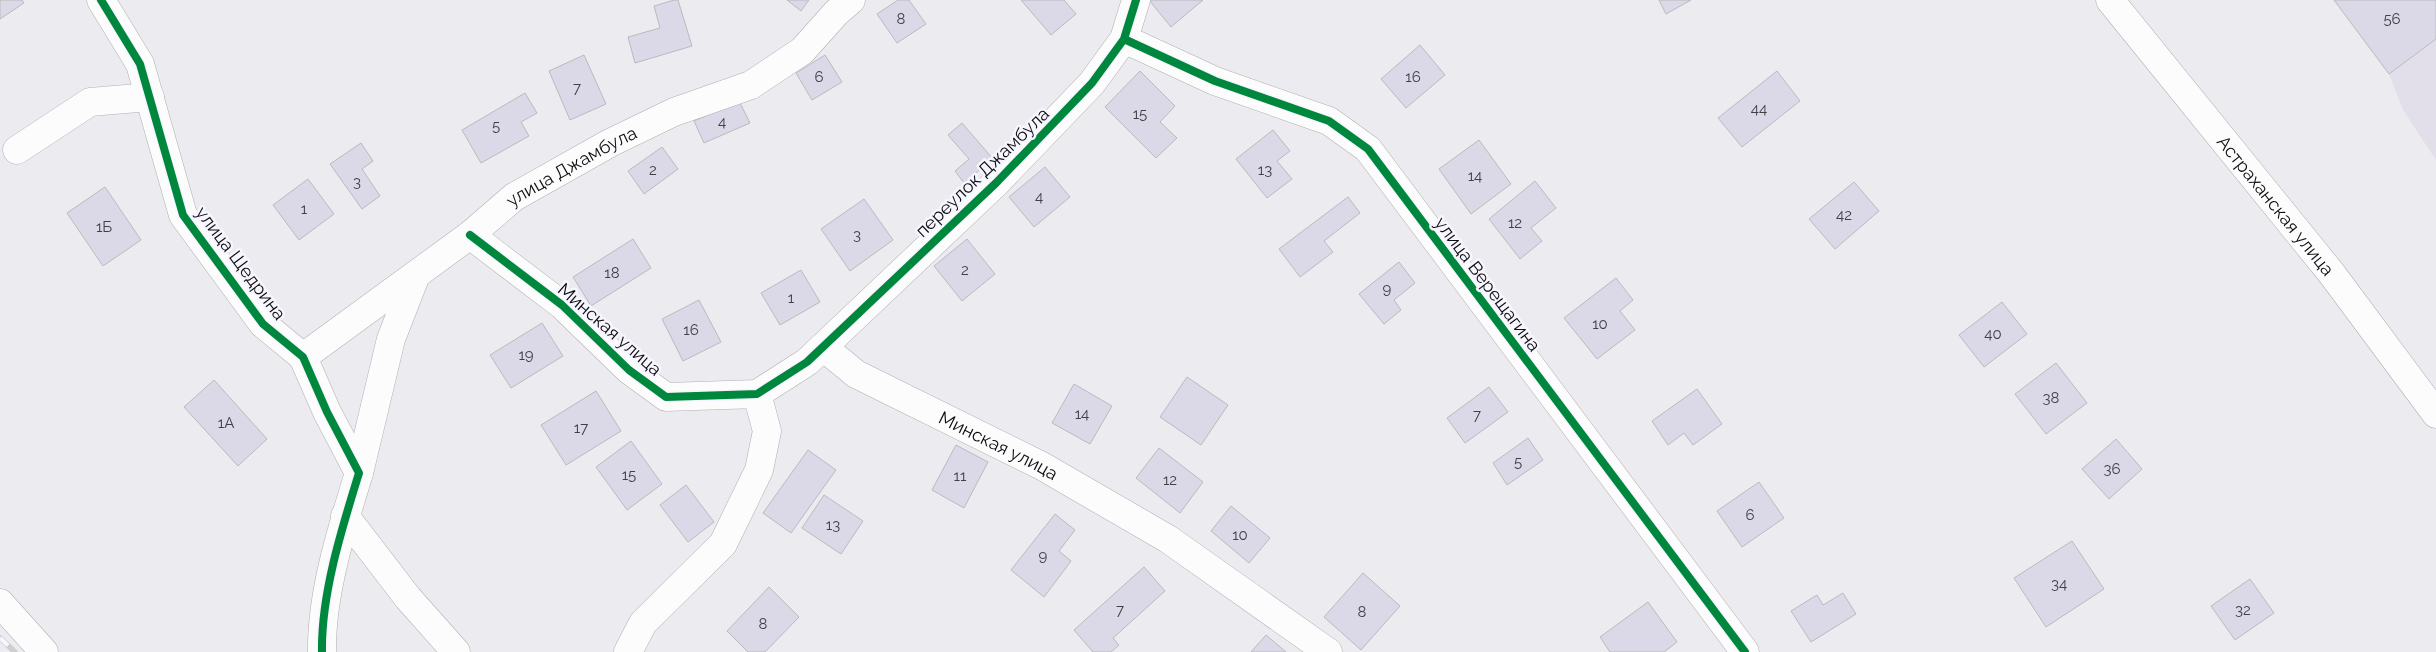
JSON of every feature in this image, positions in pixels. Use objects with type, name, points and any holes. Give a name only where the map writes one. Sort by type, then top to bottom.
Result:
[{"type":"street","name":"улица Щедрина","points":[[101,0],[140,64],[183,215],[263,324],[303,356],[327,412],[358,473]]},
{"type":"street","name":"улица Джамбула","points":[[303,356],[470,235],[514,197],[610,143],[674,112],[751,85],[802,51],[836,13],[851,0]]},
{"type":"street","name":"переулок Джамбула","points":[[823,348],[996,183],[1092,83],[1124,39],[1136,0]]},
{"type":"street","name":"Астраханская улица","points":[[2110,0],[2332,274],[2436,414]]},
{"type":"street","name":"улица Верещагина","points":[[1124,39],[1215,81],[1330,122],[1368,149],[1745,652]]},
{"type":"street","points":[[17,150],[90,102],[150,97]]},
{"type":"street","name":"Минская улица","points":[[470,235],[562,305],[629,370],[666,397],[757,394]]},
{"type":"street","points":[[322,652],[330,583],[346,516],[391,339],[416,274]]},
{"type":"street","points":[[628,652],[643,623],[723,544],[759,470],[767,431],[757,394],[807,362],[823,348]]},
{"type":"street","name":"Минская улица","points":[[823,348],[856,374],[1042,466],[1168,539],[1328,652]]},
{"type":"street","points":[[346,516],[408,598],[456,652]]},
{"type":"street","points":[[0,604],[44,652]]},
{"type":"shaded area","points":[[2334,0],[2436,0],[2436,160],[2403,110],[2389,74]]},
{"type":"building","points":[[0,0],[22,0],[24,3],[0,19]]},
{"type":"building","points":[[678,0],[692,46],[635,63],[628,37],[660,28],[654,6]]},
{"type":"building","points":[[787,0],[809,0],[801,11]]},
{"type":"building","points":[[898,0],[909,0],[926,24],[897,43],[877,14]]},
{"type":"building","points":[[1021,0],[1064,0],[1076,14],[1051,35]]},
{"type":"building","points":[[1149,0],[1203,0],[1171,27]]},
{"type":"building","points":[[1659,0],[1691,0],[1666,14]]},
{"type":"building","points":[[2334,0],[2436,0],[2436,39],[2389,74]]},
{"type":"building","points":[[1420,45],[1445,75],[1406,108],[1381,79]]},
{"type":"building","points":[[584,55],[606,104],[570,120],[549,71]]},
{"type":"building","points":[[825,55],[842,82],[812,100],[796,73]]},
{"type":"building","points":[[1140,71],[1175,106],[1160,122],[1177,138],[1156,158],[1105,107]]},
{"type":"building","points":[[1777,71],[1800,101],[1742,147],[1718,118]]},
{"type":"building","points":[[525,93],[537,113],[521,122],[529,136],[481,163],[462,130]]},
{"type":"building","points":[[739,101],[750,123],[704,143],[694,121]]},
{"type":"building","points":[[962,123],[993,159],[964,183],[955,171],[969,159],[948,135]]},
{"type":"building","points":[[1273,130],[1290,151],[1277,161],[1292,179],[1267,198],[1236,159]]},
{"type":"building","points":[[1479,140],[1511,184],[1471,214],[1439,169]]},
{"type":"building","points":[[361,143],[373,161],[362,169],[380,196],[362,209],[330,164]]},
{"type":"building","points":[[662,147],[678,169],[644,194],[628,171]]},
{"type":"building","points":[[1045,167],[1070,197],[1034,227],[1009,197]]},
{"type":"building","points":[[308,179],[334,214],[299,240],[273,205]]},
{"type":"building","points":[[1535,181],[1556,208],[1531,228],[1542,241],[1520,259],[1489,219]]},
{"type":"building","points":[[1854,182],[1879,211],[1835,249],[1809,219]]},
{"type":"building","points":[[105,187],[141,240],[103,266],[67,213]]},
{"type":"building","points":[[1348,197],[1360,213],[1324,241],[1333,252],[1300,277],[1279,249]]},
{"type":"building","points":[[864,199],[893,240],[850,271],[821,229]]},
{"type":"building","points":[[633,239],[651,268],[591,306],[573,277]]},
{"type":"building","points":[[967,239],[995,274],[962,301],[934,266]]},
{"type":"building","points":[[1399,262],[1415,283],[1394,300],[1401,310],[1384,324],[1359,294]]},
{"type":"building","points":[[801,270],[820,302],[780,325],[761,293]]},
{"type":"building","points":[[1616,278],[1633,300],[1620,311],[1635,330],[1597,359],[1564,318]]},
{"type":"building","points":[[699,300],[721,342],[683,361],[662,319]]},
{"type":"building","points":[[2002,302],[2027,334],[1984,367],[1959,335]]},
{"type":"building","points":[[542,323],[563,356],[511,388],[490,355]]},
{"type":"building","points":[[2056,363],[2087,403],[2046,434],[2015,394]]},
{"type":"building","points":[[1187,377],[1228,405],[1201,445],[1160,417]]},
{"type":"building","points":[[214,380],[267,439],[238,466],[184,407]]},
{"type":"building","points":[[1074,384],[1112,406],[1090,444],[1052,423]]},
{"type":"building","points":[[1489,387],[1508,412],[1465,443],[1447,418]]},
{"type":"building","points":[[1697,389],[1722,424],[1693,445],[1684,433],[1668,445],[1652,421]]},
{"type":"building","points":[[596,391],[621,431],[566,465],[541,425]]},
{"type":"building","points":[[1528,438],[1543,460],[1507,485],[1493,463]]},
{"type":"building","points":[[2116,439],[2142,469],[2109,499],[2082,469]]},
{"type":"building","points":[[631,441],[662,484],[627,510],[596,467]]},
{"type":"building","points":[[956,445],[988,462],[964,508],[932,490]]},
{"type":"building","points":[[1159,448],[1203,482],[1180,513],[1136,478]]},
{"type":"building","points":[[808,450],[836,470],[791,533],[763,513]]},
{"type":"building","points":[[1759,482],[1784,518],[1742,547],[1717,511]]},
{"type":"building","points":[[686,485],[714,522],[688,542],[660,505]]},
{"type":"building","points":[[824,495],[863,521],[841,554],[802,528]]},
{"type":"building","points":[[1231,506],[1270,538],[1249,563],[1211,531]]},
{"type":"building","points":[[1055,514],[1075,530],[1059,551],[1071,561],[1044,597],[1011,570]]},
{"type":"building","points":[[2072,541],[2104,589],[2046,627],[2014,578]]},
{"type":"building","points":[[1144,567],[1165,591],[1113,638],[1119,645],[1111,652],[1093,652],[1074,630]]},
{"type":"building","points":[[1363,573],[1400,606],[1361,650],[1324,617]]},
{"type":"building","points":[[2250,579],[2274,613],[2235,640],[2211,606]]},
{"type":"building","points":[[769,587],[799,617],[765,652],[748,652],[727,631]]},
{"type":"building","points":[[1843,593],[1856,614],[1811,642],[1791,611],[1817,595],[1823,605]]},
{"type":"building","points":[[1648,602],[1677,642],[1664,652],[1610,652],[1600,637]]},
{"type":"building","points":[[1266,635],[1286,652],[1251,652]]},
{"type":"railway","points":[[0,638],[15,652]]},
{"type":"cycle path","points":[[101,0],[140,64],[183,215],[263,324],[303,357],[327,412],[359,473],[329,584],[325,607],[322,652]]},
{"type":"cycle path","points":[[470,235],[562,305],[629,370],[666,397],[757,394],[807,362],[996,183],[1092,83],[1124,39],[1136,0]]},
{"type":"cycle path","points":[[1124,39],[1215,81],[1329,121],[1368,149],[1745,652]]}]
